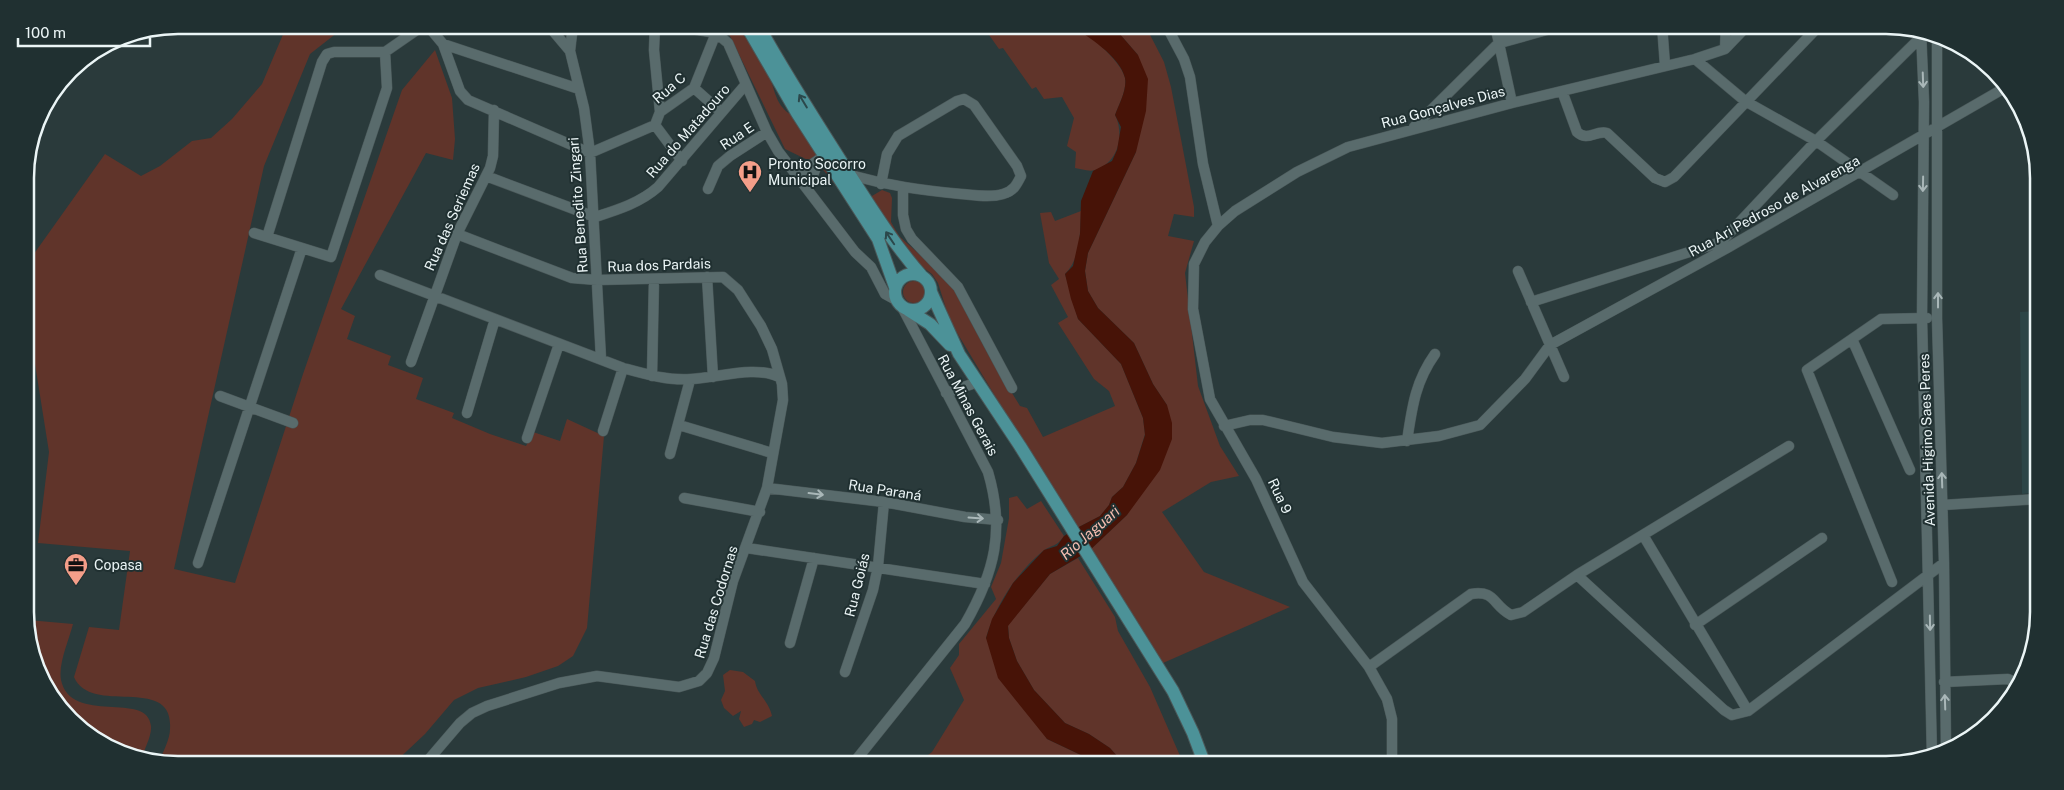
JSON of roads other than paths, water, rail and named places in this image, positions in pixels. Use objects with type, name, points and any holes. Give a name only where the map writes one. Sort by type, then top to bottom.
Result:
[{"type":"main road","points":[[751,34],[822,157],[878,239],[900,301],[930,324],[958,354],[978,382],[1173,691],[1194,733],[1202,756]]},
{"type":"main road","points":[[763,34],[807,109],[898,249],[929,282],[931,292],[958,354]]},
{"type":"main road","points":[[900,301],[903,277],[908,274],[921,275]]},
{"type":"main road","points":[[900,301],[918,310],[924,307],[930,298],[931,292]]},
{"type":"street","points":[[267,237],[322,62],[327,54],[334,52],[386,52],[413,34]]},
{"type":"street","points":[[434,34],[443,44],[462,95],[468,100],[590,153]]},
{"type":"street","points":[[556,34],[570,51]]},
{"type":"street","points":[[570,51],[572,34]]},
{"type":"street","points":[[655,34],[654,50],[660,112]]},
{"type":"street","name":"Rua C","points":[[590,153],[655,125],[660,112],[694,88],[716,34]]},
{"type":"street","name":"Rua Minas Gerais","points":[[716,34],[728,43],[766,132],[854,252],[871,267],[885,294],[900,301],[988,472],[996,500],[998,520],[994,551],[980,598],[965,624],[859,756]]},
{"type":"street","points":[[1171,34],[1184,59],[1190,77],[1204,164],[1218,226]]},
{"type":"street","points":[[1497,34],[1512,103]]},
{"type":"street","points":[[1414,128],[1508,34]]},
{"type":"street","points":[[1499,43],[1532,34]]},
{"type":"street","points":[[1663,34],[1665,65]]},
{"type":"street","points":[[1725,49],[1726,34]]},
{"type":"street","points":[[1725,49],[1739,34]]},
{"type":"street","points":[[1562,91],[1578,132],[1588,137],[1602,132],[1607,133],[1655,178],[1665,182],[1674,177],[1811,34]]},
{"type":"street","points":[[1532,302],[1725,245],[1816,141],[1918,38]]},
{"type":"street","name":"Avenida Higino Saes Peres","points":[[1923,39],[1922,318],[1932,748]]},
{"type":"street","name":"Avenida Higino Saes Peres","points":[[1937,43],[1937,318],[1943,505],[1946,743]]},
{"type":"street","points":[[443,44],[579,89]]},
{"type":"street","name":"Rua Gonçalves Dias","points":[[1218,226],[1235,211],[1321,159],[1348,147],[1512,103],[1695,59],[1725,49]]},
{"type":"street","name":"Rua Benedito Zingari","points":[[570,51],[579,89],[590,153],[595,217],[601,359]]},
{"type":"street","points":[[254,233],[331,257],[387,88],[386,52]]},
{"type":"street","points":[[1695,59],[1745,101],[1816,141],[1893,195]]},
{"type":"street","name":"Rua do Matadouro","points":[[595,217],[646,198],[682,161],[746,84]]},
{"type":"street","points":[[694,88],[721,112]]},
{"type":"street","name":"Rua Ari Pedroso de Alvarenga","points":[[1550,345],[1725,245],[1860,173],[1999,89]]},
{"type":"street","points":[[850,175],[881,184],[903,189],[982,196],[1004,194],[1016,187],[1021,176],[1017,166],[974,105],[964,99],[957,101],[898,136],[887,154],[881,184]]},
{"type":"street","name":"Rua das Seriemas","points":[[410,362],[457,234],[486,176],[493,156],[494,110]]},
{"type":"street","points":[[655,125],[682,161]]},
{"type":"street","name":"Rua E","points":[[708,189],[718,166],[766,132]]},
{"type":"street","points":[[797,176],[822,157]]},
{"type":"street","points":[[808,189],[822,157]]},
{"type":"street","points":[[486,176],[595,217]]},
{"type":"street","points":[[903,189],[903,215],[906,229],[912,239],[950,276],[1012,388]]},
{"type":"street","name":"Rua 9","points":[[1218,226],[1205,242],[1194,264],[1193,309],[1210,399],[1256,478],[1303,582],[1369,666],[1387,699],[1392,719],[1392,756]]},
{"type":"street","name":"Rua dos Pardais","points":[[457,234],[572,278],[597,280],[723,277],[738,290],[761,326],[772,349],[779,377]]},
{"type":"street","points":[[198,563],[302,248]]},
{"type":"street","points":[[1518,271],[1564,377]]},
{"type":"street","points":[[380,275],[433,297],[623,368],[652,376],[690,380],[762,371],[779,377]]},
{"type":"street","points":[[707,277],[713,377]]},
{"type":"street","points":[[652,376],[654,279]]},
{"type":"street","points":[[1892,582],[1807,370],[1881,320],[1937,318]]},
{"type":"street","points":[[467,413],[495,320]]},
{"type":"street","points":[[1852,339],[1910,470]]},
{"type":"street","points":[[527,438],[559,344]]},
{"type":"street","points":[[1224,426],[1250,420],[1263,420],[1333,437],[1382,442],[1407,441],[1466,430],[1480,425],[1524,379],[1550,345]]},
{"type":"street","points":[[1407,441],[1417,387],[1423,371],[1435,354]]},
{"type":"street","points":[[603,431],[623,368]]},
{"type":"street","name":"Rua das Codornas","points":[[432,756],[472,713],[559,683],[597,676],[679,687],[700,681],[707,673],[714,658],[734,581],[767,488],[783,400],[783,390],[779,377]]},
{"type":"street","points":[[670,454],[690,380]]},
{"type":"street","points":[[946,393],[978,382]]},
{"type":"street","points":[[220,396],[293,423]]},
{"type":"street","points":[[679,425],[772,453]]},
{"type":"street","points":[[1369,666],[1471,594],[1483,592],[1491,596],[1503,611],[1511,615],[1523,612],[1577,574],[1789,446]]},
{"type":"street","name":"Rua Paraná","points":[[767,488],[884,502],[965,518],[998,520]]},
{"type":"street","points":[[684,498],[760,512]]},
{"type":"street","points":[[1943,505],[2030,500]]},
{"type":"street","name":"Rua Goiás","points":[[845,672],[873,590],[878,566],[884,502]]},
{"type":"street","points":[[1643,535],[1748,711]]},
{"type":"street","points":[[1695,625],[1822,538]]},
{"type":"street","points":[[747,548],[878,566],[985,584]]},
{"type":"street","points":[[790,643],[814,558]]},
{"type":"street","points":[[1577,574],[1724,710],[1732,715],[1748,711],[1944,563]]},
{"type":"street","points":[[1911,588],[1920,589],[1929,602]]},
{"type":"street","points":[[1944,682],[2008,679],[2012,681]]},
{"type":"street","points":[[1931,731],[1946,731]]},
{"type":"water","name":"Rio Jaguari","points":[[1084,34],[1120,34],[1138,55],[1148,79],[1146,111],[1136,152],[1088,253],[1085,271],[1088,291],[1098,308],[1134,343],[1153,384],[1167,405],[1172,423],[1172,439],[1160,470],[1127,515],[1089,551],[1050,574],[1008,626],[1009,638],[1017,661],[1034,690],[1065,723],[1089,734],[1110,748],[1117,756],[1083,756],[1047,739],[998,678],[986,638],[992,619],[1013,583],[1044,550],[1057,546],[1064,536],[1100,516],[1109,505],[1112,497],[1123,487],[1136,463],[1145,435],[1143,418],[1121,364],[1078,319],[1065,274],[1073,266],[1080,234],[1081,201],[1093,171],[1112,161],[1117,150],[1121,127],[1115,115],[1125,87],[1125,78],[1117,62]]},
{"type":"place","name":"Pronto Socorro Municipal","points":[[750,193]]},
{"type":"place","name":"Copasa","points":[[76,586]]}]
